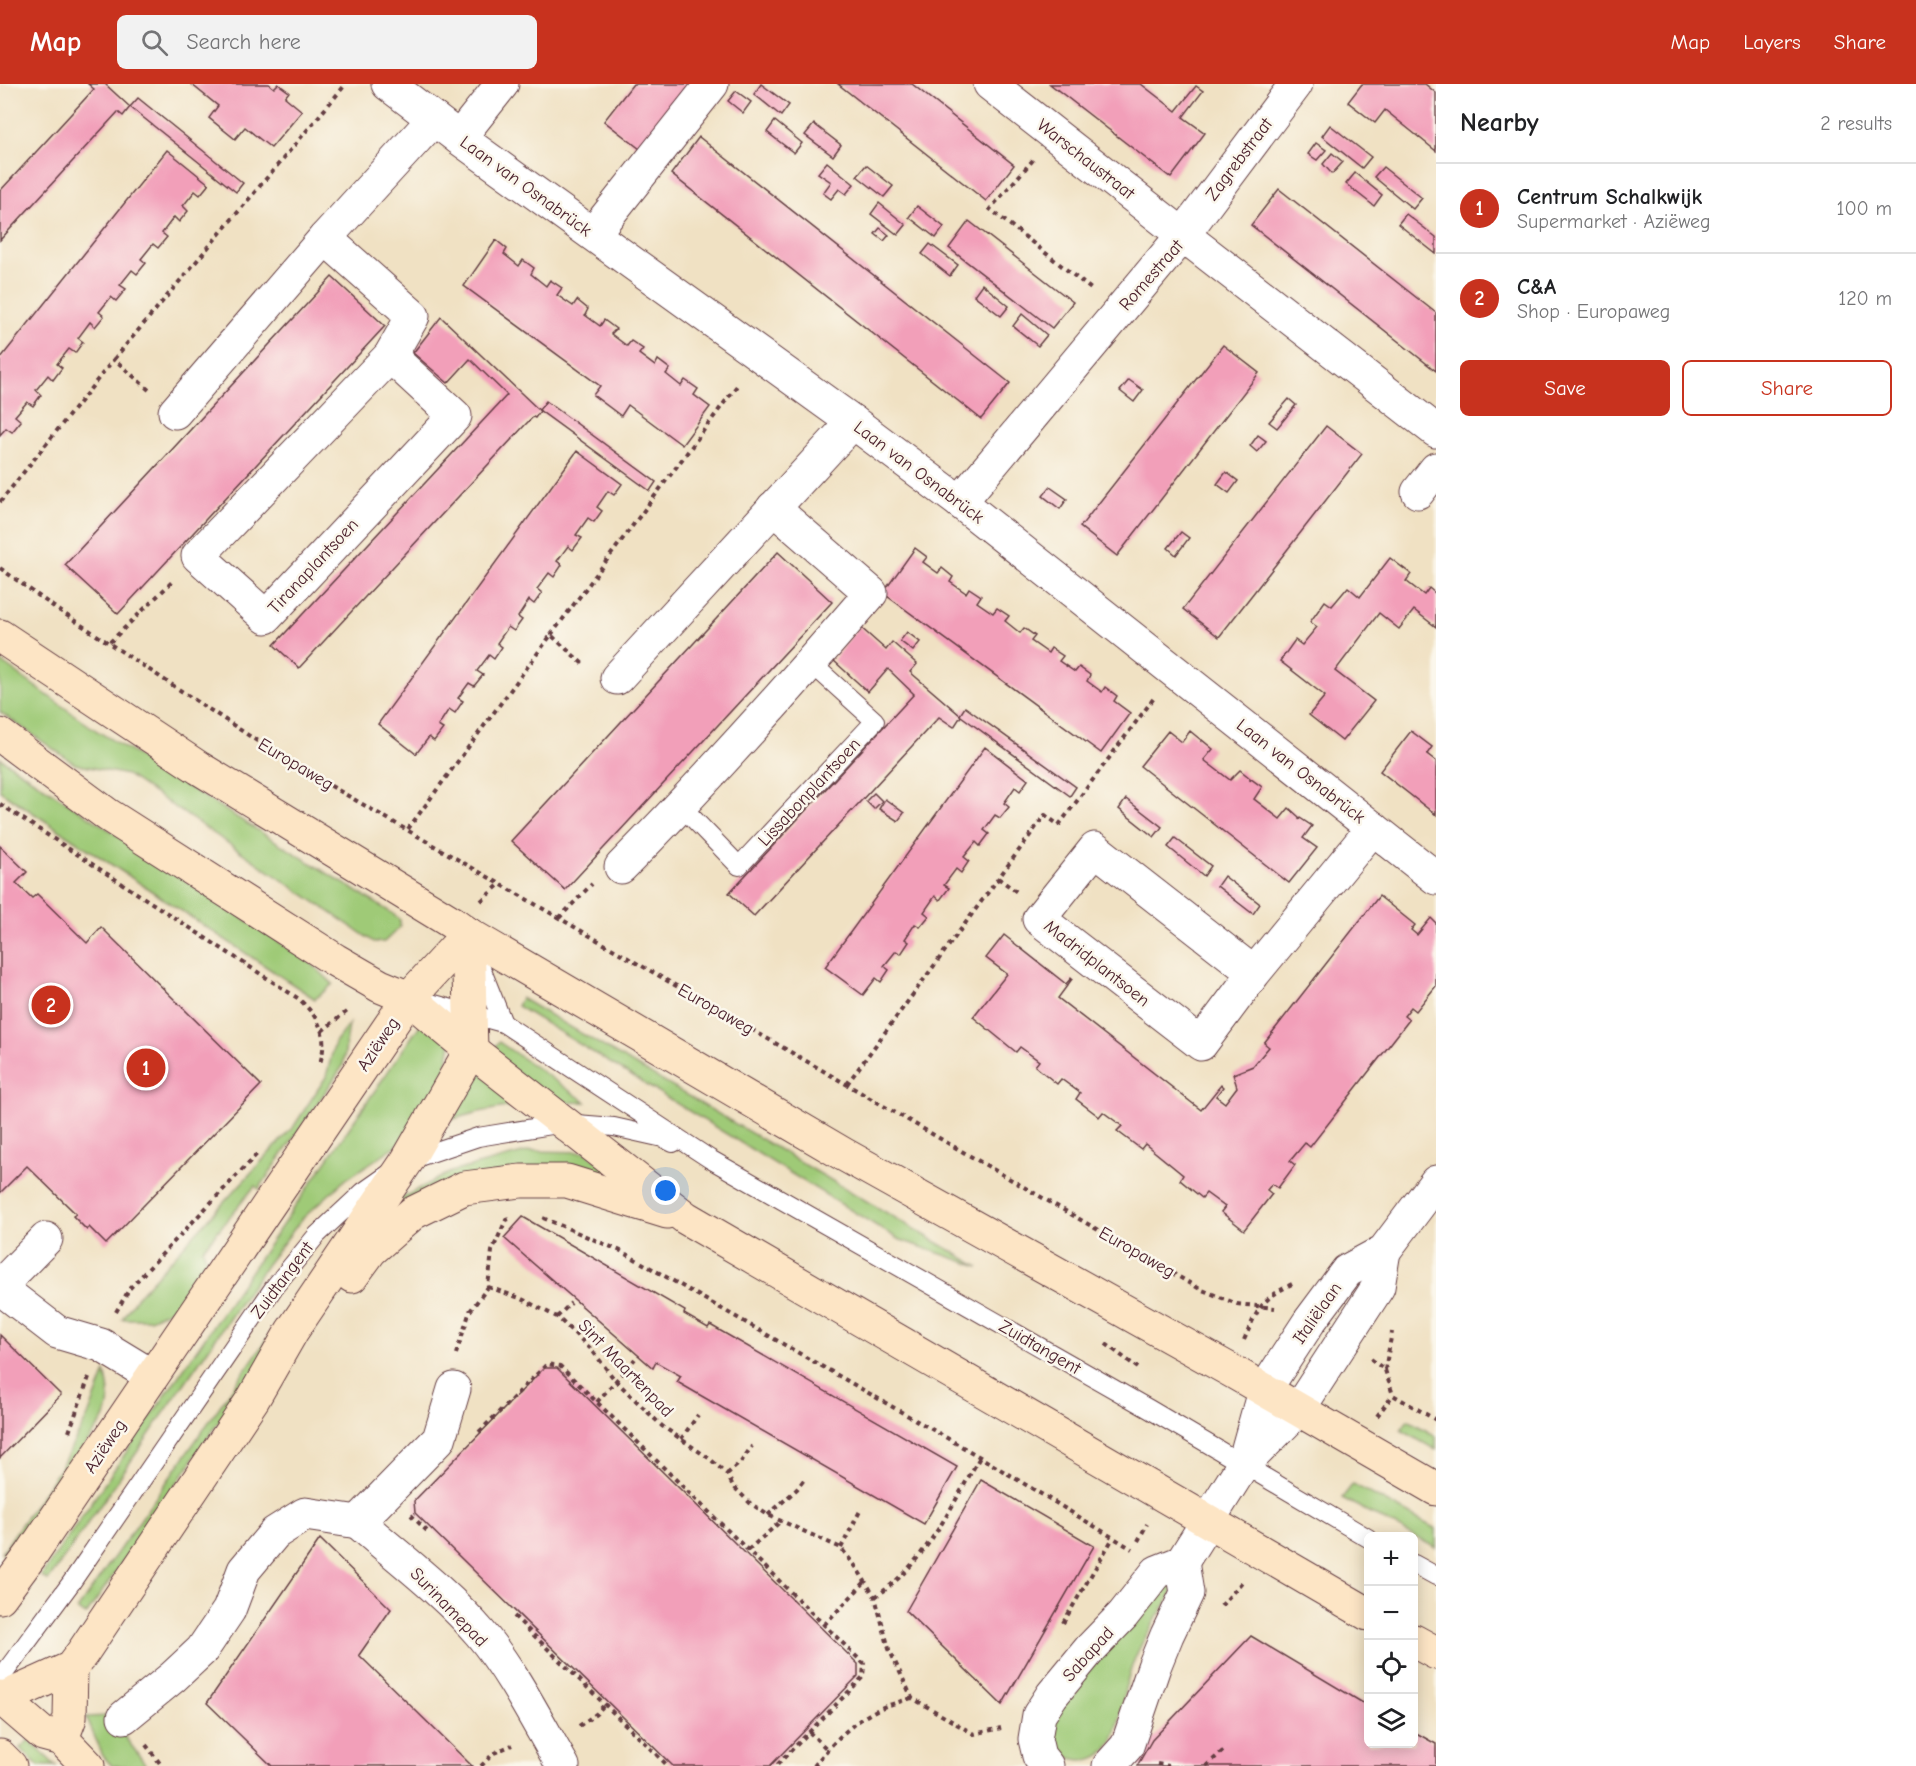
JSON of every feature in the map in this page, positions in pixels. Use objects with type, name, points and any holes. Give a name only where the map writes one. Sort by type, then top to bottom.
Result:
[{"type":"main road","points":[[0,636],[199,768],[468,934],[843,1154],[1436,1489]]},
{"type":"main road","points":[[0,735],[128,828],[335,960],[380,986],[409,998],[471,1050],[686,1218],[1364,1612]]},
{"type":"main road","points":[[62,1739],[70,1718],[71,1668],[253,1399],[292,1331],[407,1161],[471,1050],[468,934]]},
{"type":"main road","name":"Aziëweg","points":[[0,1597],[31,1555],[409,998],[468,934]]},
{"type":"main road","points":[[253,1399],[306,1339],[370,1250],[413,1213],[464,1188],[520,1180],[567,1181],[686,1218]]},
{"type":"main road","points":[[1418,1644],[1436,1653]]},
{"type":"main road","points":[[71,1668],[1,1694],[43,1734],[62,1739],[88,1766]]},
{"type":"main road","points":[[0,1756],[10,1766]]},
{"type":"street","name":"Laan van Osnabrück","points":[[388,84],[446,129],[853,422],[960,502],[1436,878]]},
{"type":"street","points":[[175,412],[325,238],[446,129],[502,84]]},
{"type":"street","points":[[592,234],[712,84]]},
{"type":"street","name":"Warschaustraat","points":[[990,84],[1183,234]]},
{"type":"street","name":"Zagrebstraat","points":[[1183,234],[1296,84]]},
{"type":"street","name":"Romestraat","points":[[960,502],[1183,234],[1436,431]]},
{"type":"street","points":[[198,556],[390,356],[413,316],[325,238]]},
{"type":"street","name":"Tiranaplantsoen","points":[[198,556],[266,617],[455,416],[390,356]]},
{"type":"street","points":[[617,678],[853,422]]},
{"type":"street","points":[[621,867],[681,807],[871,593],[773,508]]},
{"type":"street","name":"Madridplantsoen","points":[[1254,973],[1095,849],[1039,919],[1201,1044],[1254,973],[1373,828]]},
{"type":"street","name":"Italiëlaan","points":[[1243,1465],[1264,1390],[1309,1322],[1347,1271],[1384,1251],[1436,1182]]},
{"type":"street","points":[[46,1239],[0,1287],[57,1332],[101,1345],[152,1376]]},
{"type":"street","name":"Italiëlaan","points":[[1243,1465],[1298,1410],[1378,1287],[1384,1251]]},
{"type":"street","points":[[123,1717],[173,1677],[202,1650],[229,1610],[244,1570],[275,1533],[305,1514],[358,1522],[439,1439],[454,1389]]},
{"type":"street","points":[[1109,1766],[1127,1746],[1158,1657],[1187,1593],[1182,1563],[1243,1465]]},
{"type":"street","name":"Surinamepad","points":[[358,1522],[425,1580],[480,1634],[520,1691],[563,1766]]},
{"type":"street","name":"Sabapad","points":[[1039,1715],[1090,1649],[1123,1616],[1157,1572],[1182,1563]]},
{"type":"street","points":[[1039,1715],[1035,1739],[1039,1756],[1046,1766]]},
{"type":"lane","name":"Lissabonplantsoen","points":[[681,807],[740,866],[875,721],[811,663]]},
{"type":"lane","points":[[468,934],[503,1023]]},
{"type":"lane","name":"Zuidtangent","points":[[409,998],[503,1023],[710,1159],[1364,1536]]},
{"type":"lane","name":"Zuidtangent","points":[[1,1694],[65,1591],[275,1286],[317,1235],[363,1192],[407,1161],[478,1137],[564,1123],[614,1127],[663,1138],[710,1159]]},
{"type":"lane","points":[[1418,1566],[1436,1576]]},
{"type":"path","points":[[0,502],[114,360],[346,84]]},
{"type":"path","points":[[1055,135],[990,209],[1119,311]]},
{"type":"path","points":[[408,829],[759,356]]},
{"type":"path","points":[[114,360],[175,412]]},
{"type":"path","points":[[110,642],[198,556]]},
{"type":"path","name":"Europaweg","points":[[0,568],[54,607],[286,760],[1200,1288],[1237,1304],[1287,1310],[1309,1322]]},
{"type":"path","points":[[551,636],[609,688],[617,678]]},
{"type":"path","points":[[847,1084],[1045,815],[1059,825],[1174,671]]},
{"type":"path","points":[[0,804],[299,999],[314,1013],[322,1030],[324,1050],[319,1066]]},
{"type":"path","points":[[559,918],[606,869],[621,867]]},
{"type":"path","name":"Aziëweg","points":[[69,1434],[101,1345],[130,1288],[261,1150]]},
{"type":"path","points":[[454,1389],[456,1356],[470,1311],[488,1287],[492,1251],[506,1220],[517,1215]]},
{"type":"path","points":[[538,1215],[621,1251],[980,1456],[1133,1549]]},
{"type":"path","name":"Sint Maartenpad","points":[[488,1287],[520,1298],[557,1317],[591,1348],[615,1380],[662,1426],[711,1459],[727,1474],[733,1486],[750,1503],[768,1515],[841,1548]]},
{"type":"path","points":[[557,1317],[571,1303]]},
{"type":"path","points":[[1342,1341],[1365,1354],[1385,1370],[1393,1395],[1436,1420]]},
{"type":"path","points":[[597,1402],[635,1359]]},
{"type":"path","points":[[472,1439],[547,1364],[560,1366],[864,1664],[863,1677],[776,1766]]},
{"type":"path","points":[[1358,1444],[1393,1395]]},
{"type":"path","points":[[681,1439],[698,1415]]},
{"type":"path","points":[[727,1474],[741,1462],[752,1446]]},
{"type":"path","points":[[875,1597],[892,1586],[931,1543],[980,1456]]},
{"type":"path","points":[[768,1515],[797,1489],[806,1477]]},
{"type":"path","points":[[410,1507],[410,1513],[434,1538]]},
{"type":"path","points":[[861,1509],[841,1548],[875,1597],[889,1649],[912,1698],[974,1734],[1002,1728],[1039,1715]]},
{"type":"path","points":[[748,1550],[781,1521]]},
{"type":"path","points":[[824,1624],[865,1582]]},
{"type":"path","points":[[511,1612],[668,1766]]},
{"type":"path","points":[[814,1766],[827,1749],[851,1727],[880,1709],[912,1698]]},
{"type":"path","points":[[809,1732],[827,1749]]},
{"type":"path","points":[[1206,1766],[1223,1751]]},
{"type":"path","points":[[481,1766],[487,1760]]},
{"type":"green space","points":[[0,661],[94,729],[392,913],[400,920],[400,927],[384,942],[374,942],[127,775],[75,764],[0,712]]},
{"type":"green space","points":[[0,758],[310,962],[333,984],[315,999],[0,791]]},
{"type":"green space","points":[[521,998],[979,1267],[898,1239],[517,1006]]},
{"type":"green space","points":[[422,1022],[451,1043],[445,1075],[412,1135],[345,1180],[302,1219],[267,1264],[48,1581],[41,1576]]},
{"type":"green space","points":[[349,1024],[343,1066],[259,1189],[255,1186],[203,1249],[208,1264],[173,1309],[150,1319],[122,1319],[136,1298],[294,1126],[326,1077],[335,1042]]},
{"type":"green space","points":[[499,1042],[586,1102],[553,1103],[491,1052]]},
{"type":"green space","points":[[481,1072],[522,1104],[450,1120]]},
{"type":"green space","points":[[530,1151],[585,1152],[628,1183],[575,1172],[387,1218],[390,1204],[451,1172]]},
{"type":"green space","points":[[297,1296],[303,1300],[86,1615],[77,1610]]},
{"type":"green space","points":[[105,1372],[109,1396],[104,1419],[7,1555],[2,1552],[59,1470],[88,1416]]},
{"type":"green space","points":[[1408,1420],[1436,1436],[1436,1450],[1401,1430]]},
{"type":"green space","points":[[1353,1484],[1436,1529],[1436,1548],[1418,1538],[1418,1532],[1406,1532],[1342,1498]]},
{"type":"green space","points":[[1170,1577],[1179,1583],[1139,1648],[1125,1689],[1112,1742],[1097,1757],[1080,1760],[1066,1756],[1051,1742],[1052,1712]]},
{"type":"green space","points":[[109,1716],[147,1766],[112,1766],[103,1756],[86,1717]]},
{"type":"green space","points":[[29,1740],[56,1766],[39,1766],[20,1748]]},
{"type":"building","points":[[88,84],[105,84],[130,107],[123,116],[118,112],[0,240],[0,191],[94,89]]},
{"type":"building","points":[[191,84],[269,84],[274,88],[278,84],[289,92],[285,97],[302,111],[271,148],[245,127],[235,139],[209,118],[218,106]]},
{"type":"building","points":[[633,84],[691,84],[640,149],[604,121]]},
{"type":"building","points":[[761,84],[789,105],[781,116],[754,94]]},
{"type":"building","points":[[838,84],[912,84],[1014,165],[986,201]]},
{"type":"building","points":[[1050,84],[1141,84],[1176,111],[1196,86],[1203,91],[1183,117],[1205,133],[1171,178]]},
{"type":"building","points":[[1362,84],[1425,84],[1436,93],[1436,151],[1385,110],[1375,123],[1348,102]]},
{"type":"building","points":[[736,91],[751,102],[743,113],[728,101]]},
{"type":"building","points":[[138,98],[243,183],[236,192],[130,107]]},
{"type":"building","points":[[775,121],[802,143],[794,153],[767,132]]},
{"type":"building","points":[[814,124],[841,145],[833,156],[805,135]]},
{"type":"building","points":[[1330,125],[1371,157],[1362,168],[1322,136]]},
{"type":"building","points":[[699,137],[1010,383],[981,419],[671,174]]},
{"type":"building","points":[[1316,143],[1326,150],[1317,160],[1308,154]]},
{"type":"building","points":[[167,150],[209,184],[200,195],[195,191],[183,206],[188,211],[179,222],[174,217],[162,233],[167,237],[158,248],[153,244],[141,259],[146,263],[137,274],[132,270],[120,285],[126,289],[116,301],[111,297],[99,312],[104,316],[95,327],[90,322],[78,338],[83,342],[75,353],[69,349],[57,364],[62,368],[53,380],[48,375],[36,390],[41,395],[33,406],[27,402],[15,416],[21,421],[12,432],[6,428],[0,435],[0,359]]},
{"type":"building","points":[[1332,153],[1343,162],[1332,174],[1323,164]]},
{"type":"building","points":[[827,162],[854,184],[846,194],[839,189],[831,199],[823,193],[831,182],[818,173]]},
{"type":"building","points":[[866,165],[893,186],[884,197],[857,176]]},
{"type":"building","points":[[1383,167],[1422,198],[1413,209],[1374,177]]},
{"type":"building","points":[[1355,173],[1382,195],[1374,206],[1346,184]]},
{"type":"building","points":[[1279,189],[1436,313],[1436,371],[1251,225]]},
{"type":"building","points":[[879,203],[906,225],[898,235],[871,214]]},
{"type":"building","points":[[917,206],[944,227],[936,238],[909,217]]},
{"type":"building","points":[[1406,214],[1436,237],[1436,254],[1398,224]]},
{"type":"building","points":[[969,221],[1073,302],[1052,328],[949,248]]},
{"type":"building","points":[[880,228],[889,235],[884,241],[875,234]]},
{"type":"building","points":[[496,240],[507,249],[504,254],[519,266],[523,260],[534,268],[531,274],[546,286],[550,280],[562,288],[557,295],[573,306],[577,300],[588,309],[585,315],[600,326],[604,320],[616,329],[611,334],[627,346],[631,341],[643,349],[639,354],[655,366],[658,360],[670,369],[666,374],[681,386],[685,380],[698,389],[694,395],[710,407],[682,445],[628,405],[621,416],[593,395],[600,386],[464,286]]},
{"type":"building","points":[[930,244],[958,265],[950,276],[922,254]]},
{"type":"building","points":[[332,277],[385,326],[118,614],[65,565]]},
{"type":"building","points":[[982,284],[1009,306],[1001,316],[974,295]]},
{"type":"building","points":[[1022,314],[1047,335],[1038,346],[1013,326]]},
{"type":"building","points":[[441,317],[540,411],[299,668],[274,645],[507,395],[470,359],[448,383],[413,353]]},
{"type":"building","points":[[1223,345],[1259,373],[1117,556],[1080,527]]},
{"type":"building","points":[[1129,380],[1143,390],[1134,402],[1120,391]]},
{"type":"building","points":[[1289,399],[1296,405],[1277,428],[1269,422]]},
{"type":"building","points":[[546,401],[656,482],[650,491],[539,410]]},
{"type":"building","points":[[1326,426],[1362,454],[1219,637],[1183,609]]},
{"type":"building","points":[[1258,435],[1266,441],[1257,452],[1250,446]]},
{"type":"building","points":[[577,451],[622,484],[614,495],[608,491],[597,507],[602,511],[594,522],[588,518],[576,535],[582,538],[573,550],[568,546],[557,561],[562,565],[554,577],[549,573],[537,589],[542,593],[534,604],[529,600],[518,617],[522,620],[514,631],[508,627],[497,643],[502,647],[494,659],[489,655],[477,671],[483,675],[474,686],[469,683],[458,698],[463,701],[455,713],[449,709],[438,726],[443,729],[434,741],[429,737],[416,754],[378,724]]},
{"type":"building","points":[[1226,472],[1238,481],[1229,493],[1217,484]]},
{"type":"building","points":[[1050,487],[1067,499],[1060,509],[1043,496]]},
{"type":"building","points":[[1181,532],[1189,538],[1176,555],[1168,548]]},
{"type":"building","points":[[915,548],[927,557],[923,562],[938,573],[942,568],[953,577],[950,582],[966,593],[969,588],[981,596],[977,602],[993,613],[997,608],[1009,616],[1005,621],[1020,633],[1024,628],[1035,636],[1031,641],[1048,653],[1051,648],[1063,656],[1059,661],[1075,672],[1079,667],[1090,675],[1087,681],[1102,692],[1105,687],[1117,696],[1114,701],[1130,713],[1101,753],[883,593]]},
{"type":"building","points":[[778,552],[832,602],[565,890],[511,841]]},
{"type":"building","points":[[1390,558],[1411,574],[1406,581],[1424,595],[1429,588],[1436,594],[1436,627],[1414,610],[1399,629],[1379,613],[1335,671],[1374,701],[1342,741],[1309,715],[1325,696],[1280,661],[1295,640],[1302,645],[1317,627],[1310,622],[1325,601],[1332,606],[1348,587],[1360,597]]},
{"type":"building","points":[[859,626],[886,650],[892,642],[917,664],[910,672],[960,715],[965,707],[1076,787],[1070,796],[961,716],[954,727],[939,717],[754,916],[729,893],[914,694],[888,669],[868,692],[833,660]]},
{"type":"building","points":[[907,632],[920,642],[913,651],[900,641]]},
{"type":"building","points":[[1168,731],[1182,742],[1190,731],[1201,742],[1202,740],[1213,749],[1204,760],[1230,780],[1240,770],[1250,778],[1250,781],[1251,779],[1262,787],[1254,799],[1280,819],[1289,808],[1299,817],[1299,820],[1300,818],[1312,826],[1303,838],[1317,848],[1289,883],[1140,766]]},
{"type":"building","points":[[1411,731],[1432,747],[1427,754],[1436,761],[1436,815],[1380,771]]},
{"type":"building","points":[[985,747],[1028,780],[1020,791],[1015,787],[1004,803],[1009,807],[1000,818],[995,815],[984,830],[989,834],[980,846],[976,842],[964,857],[969,861],[961,873],[956,869],[944,885],[949,888],[940,900],[935,896],[924,912],[929,916],[920,927],[915,924],[905,939],[909,942],[901,954],[896,951],[884,966],[889,970],[881,982],[876,978],[863,995],[825,967]]},
{"type":"building","points":[[874,793],[882,801],[874,809],[866,801]]},
{"type":"building","points":[[885,799],[904,813],[898,821],[879,809]]},
{"type":"building","points":[[1126,799],[1162,827],[1154,837],[1119,809]]},
{"type":"building","points":[[1175,838],[1211,866],[1204,876],[1168,847]]},
{"type":"building","points":[[0,846],[27,872],[16,883],[32,898],[37,894],[87,943],[101,927],[261,1085],[106,1244],[89,1227],[87,1230],[73,1216],[76,1214],[27,1166],[0,1193]]},
{"type":"building","points":[[1224,876],[1260,904],[1253,914],[1217,886]]},
{"type":"building","points":[[1379,896],[1415,925],[1411,930],[1417,935],[1431,918],[1436,923],[1436,986],[1416,1011],[1411,1007],[1404,1016],[1409,1020],[1310,1147],[1305,1143],[1290,1161],[1295,1165],[1278,1188],[1272,1184],[1267,1190],[1272,1194],[1244,1230],[1221,1212],[1225,1207],[1206,1193],[1202,1198],[1180,1180],[1183,1175],[1145,1144],[1141,1149],[1117,1131],[1122,1126],[1103,1112],[1099,1117],[1076,1099],[1080,1093],[1061,1079],[1057,1084],[1035,1066],[1039,1061],[1020,1047],[1016,1052],[973,1017],[1007,974],[986,958],[1004,935],[1066,984],[1071,978],[1058,998],[1201,1110],[1221,1085],[1223,1087],[1216,1096],[1225,1103],[1237,1087],[1233,1074],[1253,1066],[1269,1047],[1264,1043]]},
{"type":"building","points":[[523,1217],[685,1311],[684,1314],[708,1328],[712,1326],[957,1467],[924,1524],[677,1382],[681,1376],[656,1362],[653,1368],[504,1238]]},
{"type":"building","points":[[0,1335],[61,1395],[0,1458]]},
{"type":"building","points":[[544,1368],[557,1368],[858,1664],[858,1676],[770,1766],[673,1766],[415,1513],[414,1501]]},
{"type":"building","points":[[981,1480],[1094,1546],[1002,1705],[906,1611]]},
{"type":"building","points":[[320,1539],[391,1609],[359,1655],[472,1766],[272,1766],[207,1703]]},
{"type":"building","points":[[1251,1636],[1364,1704],[1364,1748],[1418,1748],[1418,1734],[1436,1744],[1436,1766],[1137,1766],[1152,1740]]},
{"type":"place","name":"C&A","points":[[51,1005]]},
{"type":"place","name":"Centrum Schalkwijk","points":[[146,1068]]}]
